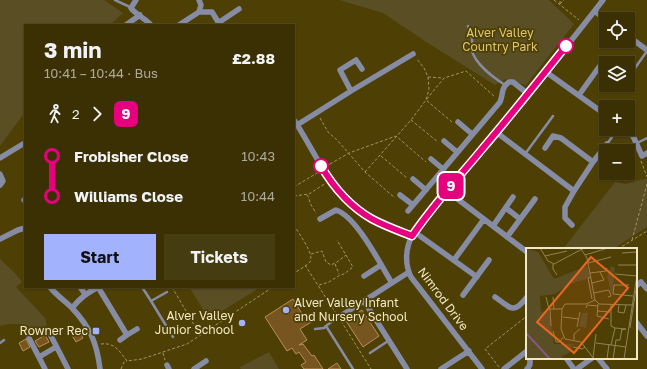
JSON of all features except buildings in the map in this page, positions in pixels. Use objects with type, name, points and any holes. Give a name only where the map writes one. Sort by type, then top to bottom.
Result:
[{"type":"street","points":[[199,0],[201,5],[200,12]]},
{"type":"street","points":[[413,54],[316,112],[295,122],[330,181],[347,201],[373,219],[412,236],[603,0]]},
{"type":"street","points":[[133,4],[134,12],[140,15],[150,24]]},
{"type":"street","points":[[181,24],[200,12],[212,12],[219,24],[239,10]]},
{"type":"street","points":[[595,11],[599,14]]},
{"type":"street","points":[[127,24],[140,15]]},
{"type":"street","points":[[635,42],[647,51]]},
{"type":"street","points":[[351,91],[340,70],[356,60],[362,69]]},
{"type":"street","points":[[579,95],[599,67]]},
{"type":"street","points":[[546,72],[599,110]]},
{"type":"street","points":[[408,211],[500,102],[502,90],[505,85],[509,82],[513,82],[528,94]]},
{"type":"street","points":[[458,122],[472,134]]},
{"type":"street","points":[[496,132],[574,191]]},
{"type":"street","points":[[545,148],[554,136],[561,138],[593,162]]},
{"type":"street","points":[[633,136],[644,154]]},
{"type":"street","points":[[444,141],[457,152]]},
{"type":"street","points":[[0,158],[23,144]]},
{"type":"street","points":[[572,225],[565,218],[565,207],[599,154]]},
{"type":"street","points":[[431,159],[443,169]]},
{"type":"street","points":[[0,174],[3,181],[0,185]]},
{"type":"street","points":[[413,179],[426,190]]},
{"type":"street","points":[[447,191],[526,251]]},
{"type":"street","points":[[400,194],[413,205]]},
{"type":"street","points":[[493,226],[513,197]]},
{"type":"street","points":[[507,236],[535,199]]},
{"type":"street","points":[[506,208],[520,219]]},
{"type":"street","points":[[320,219],[336,210],[344,214],[359,229],[392,283]]},
{"type":"street","points":[[454,260],[484,219]]},
{"type":"street","points":[[0,239],[24,228]]},
{"type":"street","name":"Nimrod Drive","points":[[412,236],[407,252],[407,261],[411,277],[482,369]]},
{"type":"street","points":[[420,236],[477,277]]},
{"type":"street","points":[[463,295],[489,260]]},
{"type":"street","points":[[364,276],[381,265]]},
{"type":"street","points":[[339,317],[409,272]]},
{"type":"street","points":[[637,285],[641,282],[647,289]]},
{"type":"street","points":[[51,288],[72,308],[92,335],[96,344],[100,369]]},
{"type":"street","points":[[81,288],[85,294]]},
{"type":"street","points":[[72,308],[85,294],[96,288]]},
{"type":"street","points":[[99,288],[128,335]]},
{"type":"street","points":[[495,297],[510,308],[518,307],[526,298]]},
{"type":"street","points":[[364,301],[407,369]]},
{"type":"street","points":[[637,323],[647,336]]},
{"type":"street","points":[[120,340],[137,329]]},
{"type":"street","points":[[50,334],[68,369]]},
{"type":"street","points":[[29,338],[46,369]]},
{"type":"street","points":[[39,357],[56,347]]},
{"type":"street","points":[[441,369],[469,352]]},
{"type":"street","points":[[504,369],[526,353]]},
{"type":"street","points":[[527,369],[531,362],[530,359]]},
{"type":"street","points":[[567,359],[574,369]]},
{"type":"street","points":[[577,369],[591,359]]},
{"type":"street","points":[[599,359],[607,369]]},
{"type":"street","points":[[194,369],[206,361]]},
{"type":"lane","points":[[115,0],[133,4]]},
{"type":"lane","points":[[468,26],[472,40],[472,52],[476,59],[484,69],[505,85]]},
{"type":"lane","points":[[635,68],[647,51]]},
{"type":"lane","points":[[525,155],[553,116]]},
{"type":"lane","points":[[607,144],[612,137],[611,136]]},
{"type":"lane","points":[[636,143],[647,138]]},
{"type":"lane","points":[[143,288],[173,337]]},
{"type":"lane","points":[[151,301],[167,292]]},
{"type":"lane","points":[[315,329],[324,328],[339,317]]},
{"type":"lane","points":[[326,326],[353,369]]},
{"type":"lane","points":[[0,342],[4,340]]},
{"type":"lane","points":[[370,353],[389,340]]},
{"type":"path","points":[[554,0],[584,25]]},
{"type":"path","points":[[560,4],[564,0]]},
{"type":"path","points":[[413,54],[424,68],[428,77],[429,90],[426,100]]},
{"type":"path","points":[[428,77],[444,78],[466,71],[500,102]]},
{"type":"path","points":[[365,172],[411,120],[444,78]]},
{"type":"path","points":[[426,100],[456,125],[458,122]]},
{"type":"path","points":[[316,112],[328,132],[365,172],[396,199],[400,194]]},
{"type":"path","points":[[411,120],[440,144],[444,141]]},
{"type":"path","points":[[295,186],[349,153],[396,136]]},
{"type":"path","points":[[396,136],[427,163],[431,159]]},
{"type":"path","points":[[644,154],[640,157],[647,177]]},
{"type":"path","points":[[380,155],[411,181],[413,179]]},
{"type":"path","points":[[295,196],[309,194],[330,181]]},
{"type":"path","points":[[632,240],[647,184]]},
{"type":"path","points":[[307,194],[310,203],[320,219]]},
{"type":"path","points":[[295,227],[310,251],[311,257],[309,262],[295,272]]},
{"type":"path","points":[[620,248],[647,231]]},
{"type":"path","points":[[318,285],[329,282],[354,267],[337,240]]},
{"type":"path","points":[[310,254],[322,251],[326,262],[331,264],[337,262],[346,255]]},
{"type":"path","points":[[334,263],[340,275]]},
{"type":"path","points":[[173,288],[200,336]]},
{"type":"path","points":[[121,369],[124,362],[142,359],[187,344],[272,288]]},
{"type":"path","points":[[501,369],[485,349],[526,317]]},
{"type":"path","points":[[96,344],[107,343],[117,348],[127,361]]},
{"type":"path","points":[[163,352],[168,367]]},
{"type":"green space","points":[[0,0],[104,0],[123,13],[111,24],[24,24],[24,113],[0,146]]},
{"type":"green space","name":"Alver Valley Country Park","points":[[339,0],[549,0],[574,24],[526,85],[506,79],[495,85],[383,13]]},
{"type":"green space","points":[[647,179],[647,227],[615,248],[564,248],[615,182],[626,184]]},
{"type":"green space","points":[[0,259],[22,282],[16,287],[45,318],[47,325],[32,332],[21,324],[0,326]]},
{"type":"green space","points":[[190,288],[259,288],[209,319]]},
{"type":"green space","points":[[269,352],[279,369],[241,369],[240,367]]},
{"type":"bus line","name":"9","points":[[321,166],[330,181],[347,201],[373,219],[412,236],[566,46]]},
{"type":"place","name":"Alver Valley Infant and Nursery School","points":[[286,310]]},
{"type":"place","name":"Alver Valley Junior School","points":[[242,323]]},
{"type":"place","name":"Rowner Rec","points":[[96,331]]}]
